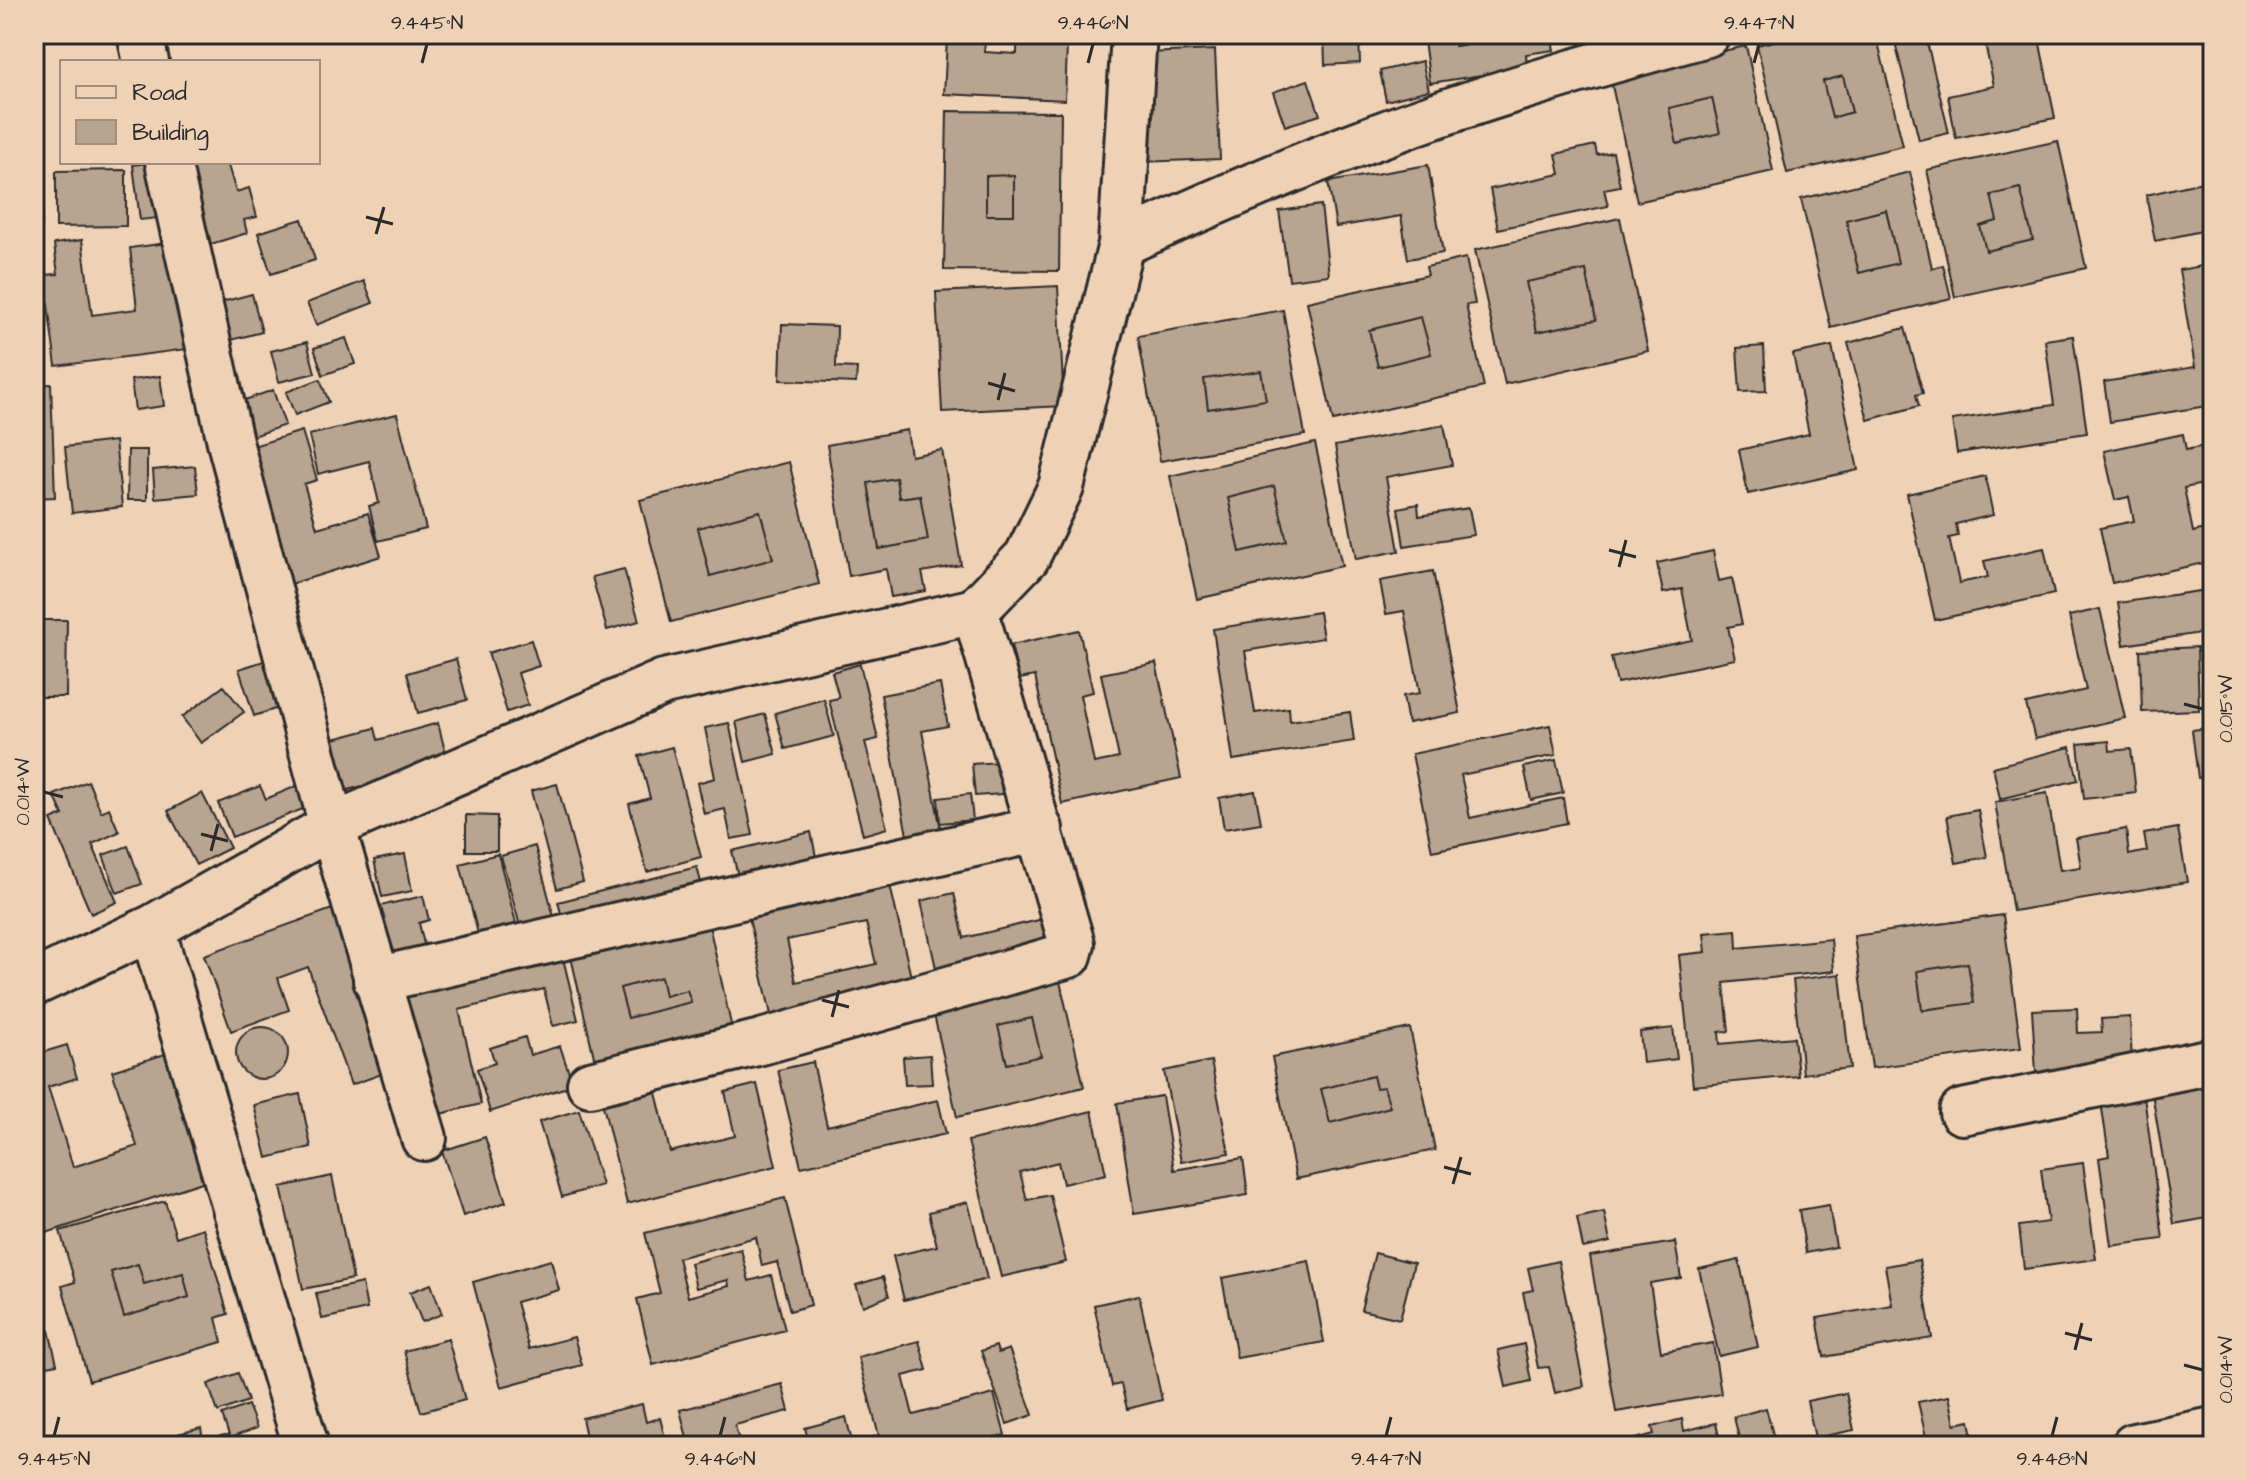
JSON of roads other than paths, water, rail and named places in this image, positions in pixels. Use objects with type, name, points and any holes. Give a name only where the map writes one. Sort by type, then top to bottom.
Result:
[{"type":"street","points":[[140,34],[146,60]]},
{"type":"street","points":[[34,983],[152,928],[332,826],[664,682],[975,611],[1027,557],[1061,487],[1121,244],[1134,34]]},
{"type":"street","points":[[1121,244],[1246,187],[1416,122],[1595,65],[1707,34]]},
{"type":"street","points":[[168,164],[231,446],[332,826],[424,1138]]},
{"type":"street","points":[[590,1084],[761,1042],[1069,955],[1072,944],[975,611]]},
{"type":"street","points":[[376,980],[1040,829]]},
{"type":"street","points":[[152,928],[306,1446]]},
{"type":"street","points":[[1962,1112],[2213,1061]]},
{"type":"street","points":[[2134,1446],[2213,1430]]}]
